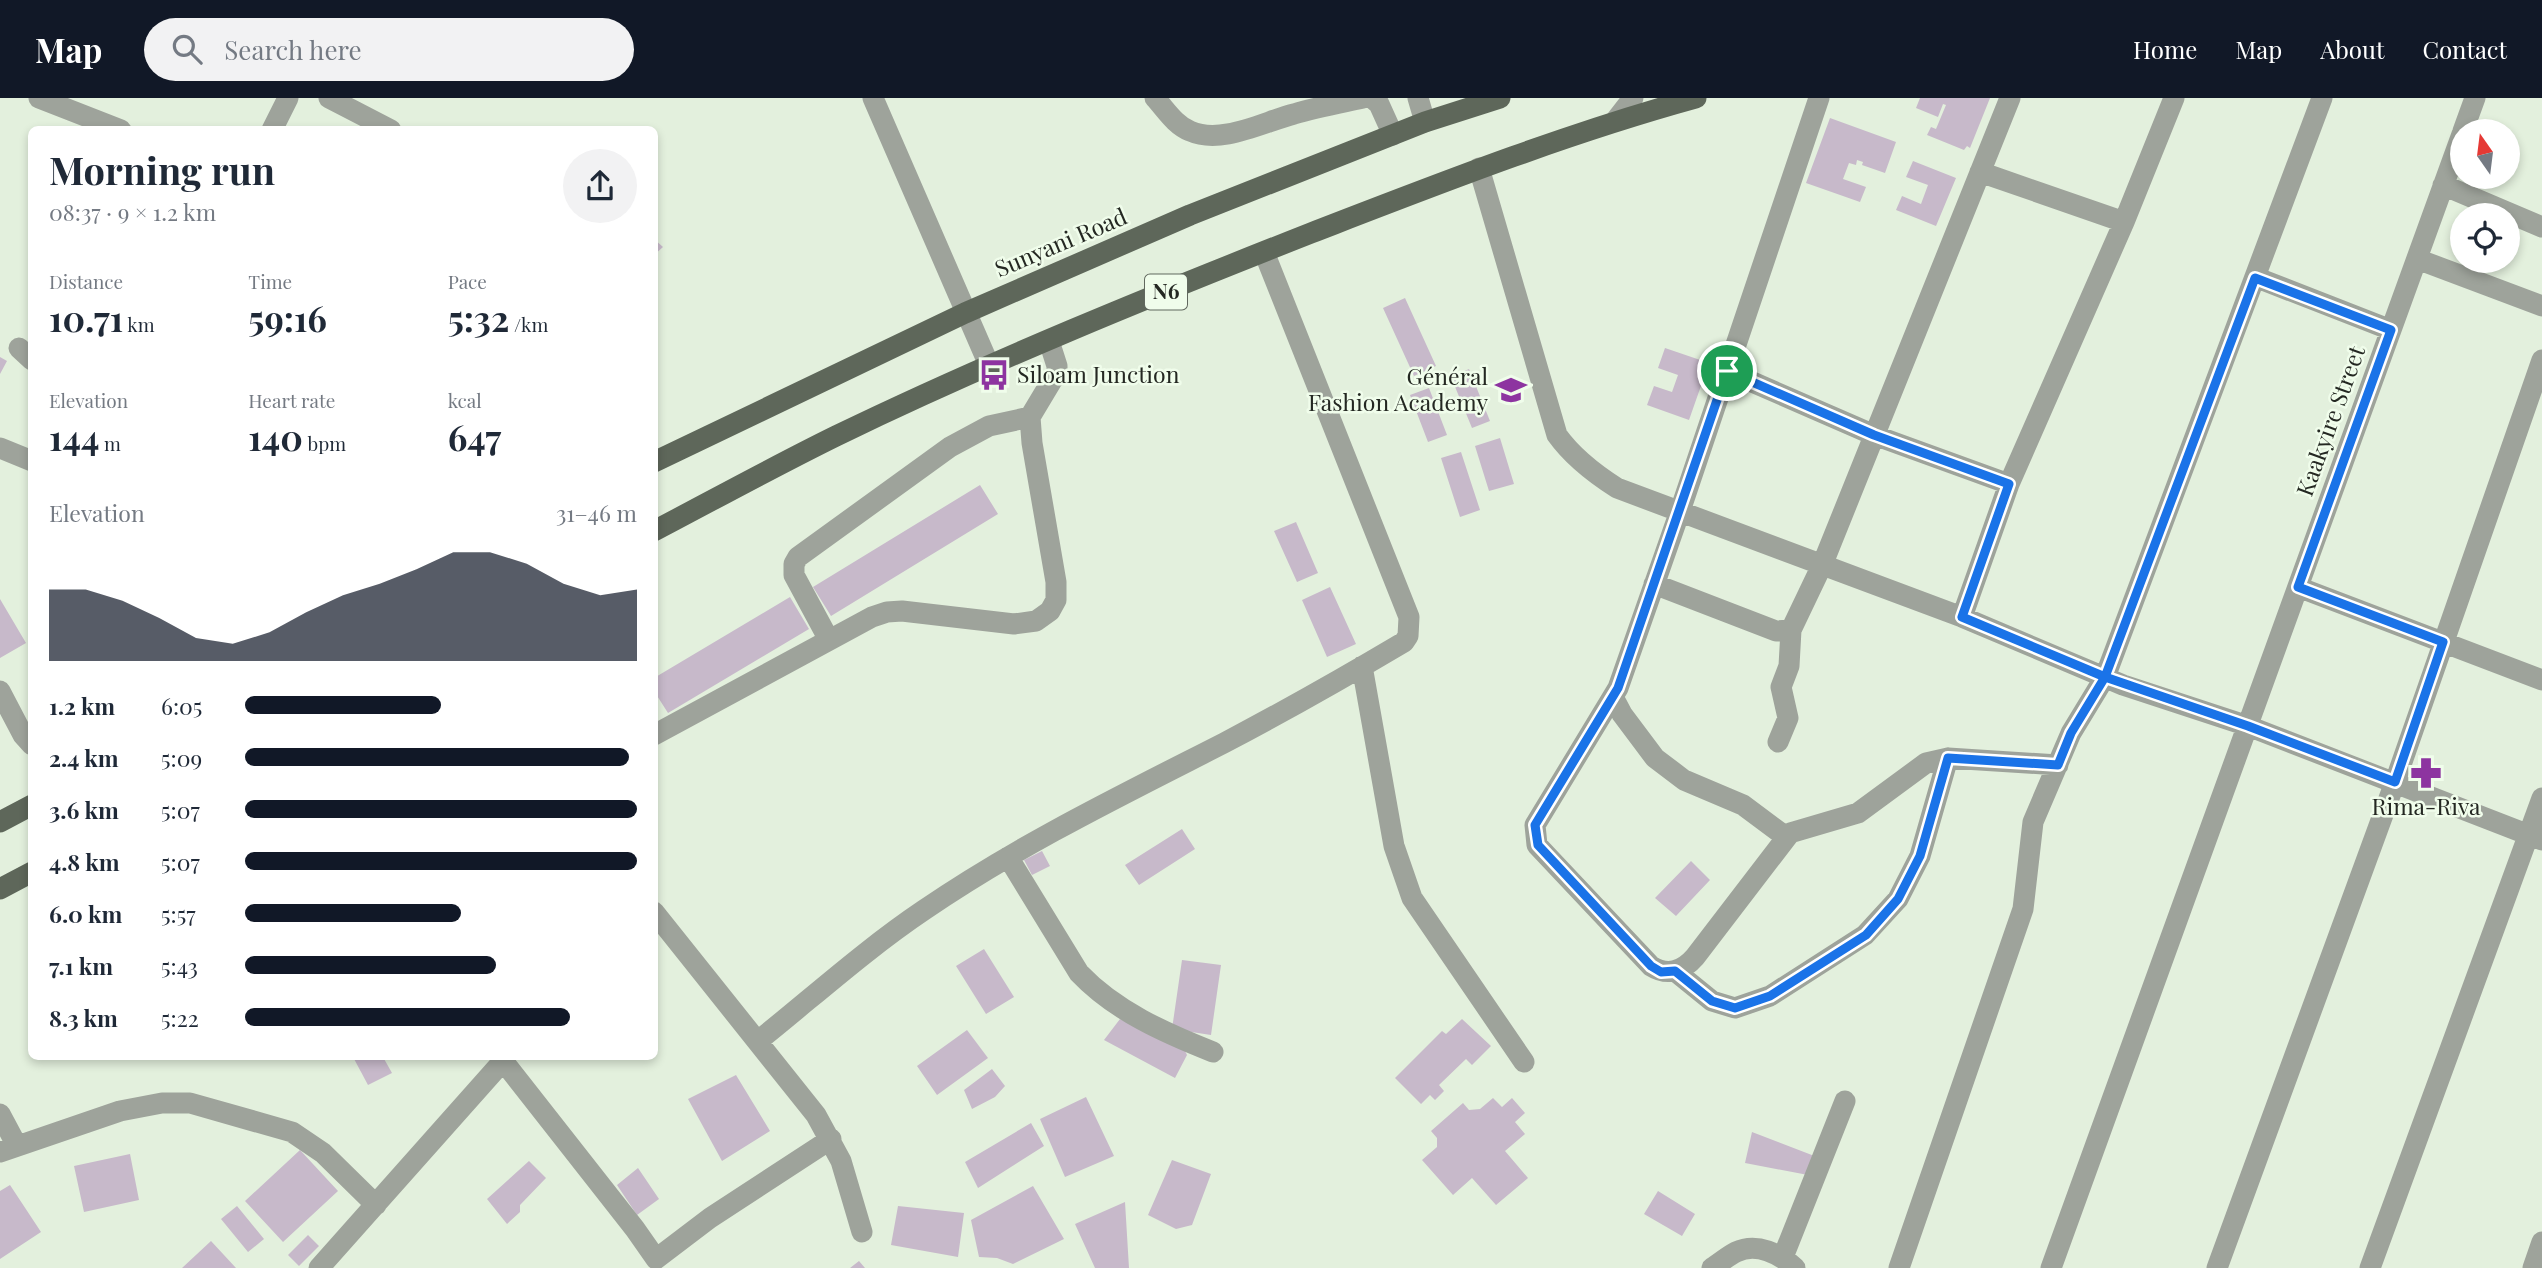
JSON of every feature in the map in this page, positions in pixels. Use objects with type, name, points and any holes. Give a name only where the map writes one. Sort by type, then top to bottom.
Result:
[{"type":"main road","name":"Sunyani Road","points":[[658,460],[965,313],[1190,215],[1475,102],[1500,98]]},
{"type":"main road","name":"N6","points":[[658,529],[835,437],[989,365],[1264,252],[1479,168],[1616,120],[1696,98]]},
{"type":"main road","points":[[0,822],[28,806]]},
{"type":"main road","points":[[0,889],[28,874]]},
{"type":"street","points":[[39,98],[111,126]]},
{"type":"street","points":[[274,126],[288,98]]},
{"type":"street","points":[[329,98],[383,126]]},
{"type":"street","points":[[873,98],[989,365]]},
{"type":"street","points":[[1155,98],[1180,126],[1192,133],[1209,136],[1229,133],[1294,105],[1363,98]]},
{"type":"street","points":[[1372,98],[1379,104],[1393,135]]},
{"type":"street","points":[[1418,98],[1425,122]]},
{"type":"street","points":[[1616,120],[1633,98]]},
{"type":"street","points":[[1819,98],[1680,511],[1613,697],[1535,825],[1538,845],[1651,966],[1661,972],[1675,971],[1686,967],[1695,957],[1786,837],[1796,831],[1858,813],[1926,763],[1948,758],[2058,765]]},
{"type":"street","points":[[1778,742],[1787,718],[1781,687],[1789,666],[1791,630],[1823,564],[2010,98]]},
{"type":"street","points":[[1962,617],[2009,484],[2124,222],[2174,98]]},
{"type":"street","points":[[1899,1268],[2023,909],[2033,822],[2071,733],[2105,677],[2322,98]]},
{"type":"street","name":"Kaakyire Street","points":[[2468,119],[2475,98]]},
{"type":"street","points":[[1479,168],[1557,435],[1563,444],[1600,478],[1617,488],[1962,617],[2105,677],[2248,726],[2536,838]]},
{"type":"street","name":"Kaakyire Street","points":[[2052,1268],[2450,169]]},
{"type":"street","points":[[1980,172],[2124,222]]},
{"type":"street","points":[[2444,185],[2542,227]]},
{"type":"street","points":[[758,1041],[923,910],[1008,857],[1144,782],[1224,743],[1404,642],[1408,636],[1409,617],[1264,252]]},
{"type":"street","points":[[2417,259],[2542,306]]},
{"type":"street","points":[[2255,278],[2391,330]]},
{"type":"street","points":[[658,732],[872,617],[887,612],[902,611],[1014,624],[1036,621],[1050,611],[1056,600],[1056,582],[1030,417],[1057,372],[1049,341]]},
{"type":"street","points":[[2217,1268],[2395,782],[2542,360]]},
{"type":"street","points":[[1727,371],[1874,435],[2009,484]]},
{"type":"street","points":[[829,640],[794,575],[793,564],[798,557],[950,447],[989,426],[1030,417]]},
{"type":"street","points":[[0,448],[28,459]]},
{"type":"street","points":[[1654,584],[1776,631],[1791,630]]},
{"type":"street","points":[[2298,587],[2542,680]]},
{"type":"street","points":[[1362,666],[1394,846],[1412,898],[1524,1062]]},
{"type":"street","points":[[0,691],[28,741]]},
{"type":"street","points":[[1613,697],[1622,714],[1655,758],[1684,780],[1743,804],[1786,837]]},
{"type":"street","points":[[1675,971],[1712,1001],[1735,1008],[1770,996],[1866,935],[1898,899],[1920,856],[1948,758]]},
{"type":"street","points":[[2370,1268],[2536,838],[2542,799]]},
{"type":"street","points":[[1008,857],[1079,973],[1089,984],[1152,1026],[1213,1052]]},
{"type":"street","points":[[658,917],[816,1115],[842,1161],[862,1232]]},
{"type":"street","points":[[319,1268],[501,1060]]},
{"type":"street","points":[[503,1060],[635,1229],[652,1264],[710,1218],[831,1139]]},
{"type":"street","points":[[1712,1268],[1738,1251],[1761,1249],[1789,1262],[1845,1101]]},
{"type":"street","points":[[0,1114],[8,1148],[120,1111],[162,1103],[190,1103],[292,1132],[323,1153],[376,1205]]},
{"type":"street","points":[[2533,1268],[2542,1242]]},
{"type":"building","points":[[1920,98],[1990,98],[1970,148],[1967,146],[1964,150],[1927,135],[1931,127],[1936,129],[1946,105],[1943,104],[1938,117],[1916,108]]},
{"type":"building","points":[[1830,118],[1896,142],[1885,173],[1862,165],[1863,162],[1857,160],[1856,165],[1849,163],[1843,179],[1866,187],[1860,202],[1806,183]]},
{"type":"building","points":[[1913,161],[1956,178],[1936,226],[1896,210],[1902,196],[1921,204],[1928,185],[1906,177]]},
{"type":"building","points":[[1405,298],[1436,366],[1414,376],[1383,308]]},
{"type":"building","points":[[1665,348],[1709,363],[1689,420],[1647,405],[1654,386],[1672,392],[1678,375],[1658,368]]},
{"type":"building","points":[[0,357],[7,361],[0,374]]},
{"type":"building","points":[[1469,369],[1490,421],[1472,428],[1451,377]]},
{"type":"building","points":[[1429,388],[1447,435],[1428,442],[1410,395]]},
{"type":"building","points":[[1500,438],[1514,484],[1489,491],[1475,446]]},
{"type":"building","points":[[1461,452],[1480,510],[1460,517],[1441,458]]},
{"type":"building","points":[[980,485],[998,514],[831,616],[813,587]]},
{"type":"building","points":[[1296,522],[1318,573],[1297,582],[1274,531]]},
{"type":"building","points":[[1330,587],[1356,644],[1327,657],[1302,600]]},
{"type":"building","points":[[790,597],[809,629],[668,713],[658,697],[658,676]]},
{"type":"building","points":[[0,599],[26,643],[0,658]]},
{"type":"building","points":[[1182,829],[1195,849],[1139,885],[1125,865]]},
{"type":"building","points":[[1042,851],[1050,866],[1032,875],[1024,860]]},
{"type":"building","points":[[1691,861],[1710,880],[1676,916],[1655,898]]},
{"type":"building","points":[[984,949],[1014,997],[986,1014],[956,966]]},
{"type":"building","points":[[1182,960],[1221,965],[1211,1035],[1172,1029]]},
{"type":"building","points":[[1120,1019],[1183,1047],[1187,1055],[1175,1078],[1104,1040]]},
{"type":"building","points":[[1462,1019],[1491,1046],[1472,1065],[1466,1059],[1439,1085],[1444,1091],[1435,1100],[1430,1095],[1421,1104],[1395,1078],[1442,1031],[1446,1034]]},
{"type":"building","points":[[967,1030],[988,1058],[937,1095],[917,1066]]},
{"type":"building","points":[[355,1060],[385,1060],[392,1073],[368,1085]]},
{"type":"building","points":[[992,1069],[1005,1086],[995,1097],[972,1109],[964,1090]]},
{"type":"building","points":[[736,1075],[770,1131],[722,1161],[688,1099]]},
{"type":"building","points":[[1086,1097],[1114,1156],[1065,1177],[1040,1119]]},
{"type":"building","points":[[1493,1098],[1502,1107],[1512,1098],[1525,1113],[1515,1122],[1525,1134],[1505,1151],[1528,1178],[1496,1205],[1472,1178],[1453,1195],[1422,1160],[1437,1147],[1437,1138],[1431,1131],[1463,1103],[1469,1110],[1480,1109]]},
{"type":"building","points":[[1031,1123],[1044,1146],[978,1188],[965,1162]]},
{"type":"building","points":[[1752,1132],[1817,1157],[1808,1175],[1745,1163]]},
{"type":"building","points":[[300,1150],[338,1191],[283,1242],[245,1201]]},
{"type":"building","points":[[130,1154],[139,1200],[84,1212],[74,1166]]},
{"type":"building","points":[[1172,1160],[1211,1174],[1192,1225],[1176,1229],[1148,1215]]},
{"type":"building","points":[[529,1161],[546,1178],[520,1205],[520,1212],[507,1224],[487,1199]]},
{"type":"building","points":[[638,1168],[659,1199],[637,1215],[617,1185]]},
{"type":"building","points":[[10,1185],[41,1232],[0,1259],[0,1191]]},
{"type":"building","points":[[1033,1186],[1064,1239],[1013,1264],[997,1258],[979,1257],[971,1220]]},
{"type":"building","points":[[1658,1191],[1695,1214],[1682,1236],[1644,1214]]},
{"type":"building","points":[[1125,1202],[1129,1268],[1095,1268],[1075,1224]]},
{"type":"building","points":[[237,1206],[264,1239],[248,1252],[221,1219]]},
{"type":"building","points":[[898,1206],[964,1213],[958,1257],[891,1245]]},
{"type":"building","points":[[308,1235],[319,1246],[299,1266],[288,1255]]},
{"type":"building","points":[[211,1241],[236,1268],[182,1268]]},
{"type":"building","points":[[859,1261],[865,1268],[850,1268]]},
{"type":"place","name":"Siloam Junction","points":[[994,375]]},
{"type":"place","name":"Général Fashion Academy","points":[[1511,390]]},
{"type":"place","name":"Rima-Riva","points":[[2426,773]]},
{"type":"route","points":[[1727,371],[1618,688],[1535,825],[1538,845],[1651,966],[1661,972],[1675,971],[1712,1001],[1735,1008],[1770,996],[1866,935],[1898,899],[1920,856],[1948,758],[2058,765],[2071,733],[2105,677],[2248,726],[2395,782],[2443,642],[2298,587],[2391,330],[2255,278],[2105,677],[1962,617],[2009,484],[1874,435],[1727,371]]}]
